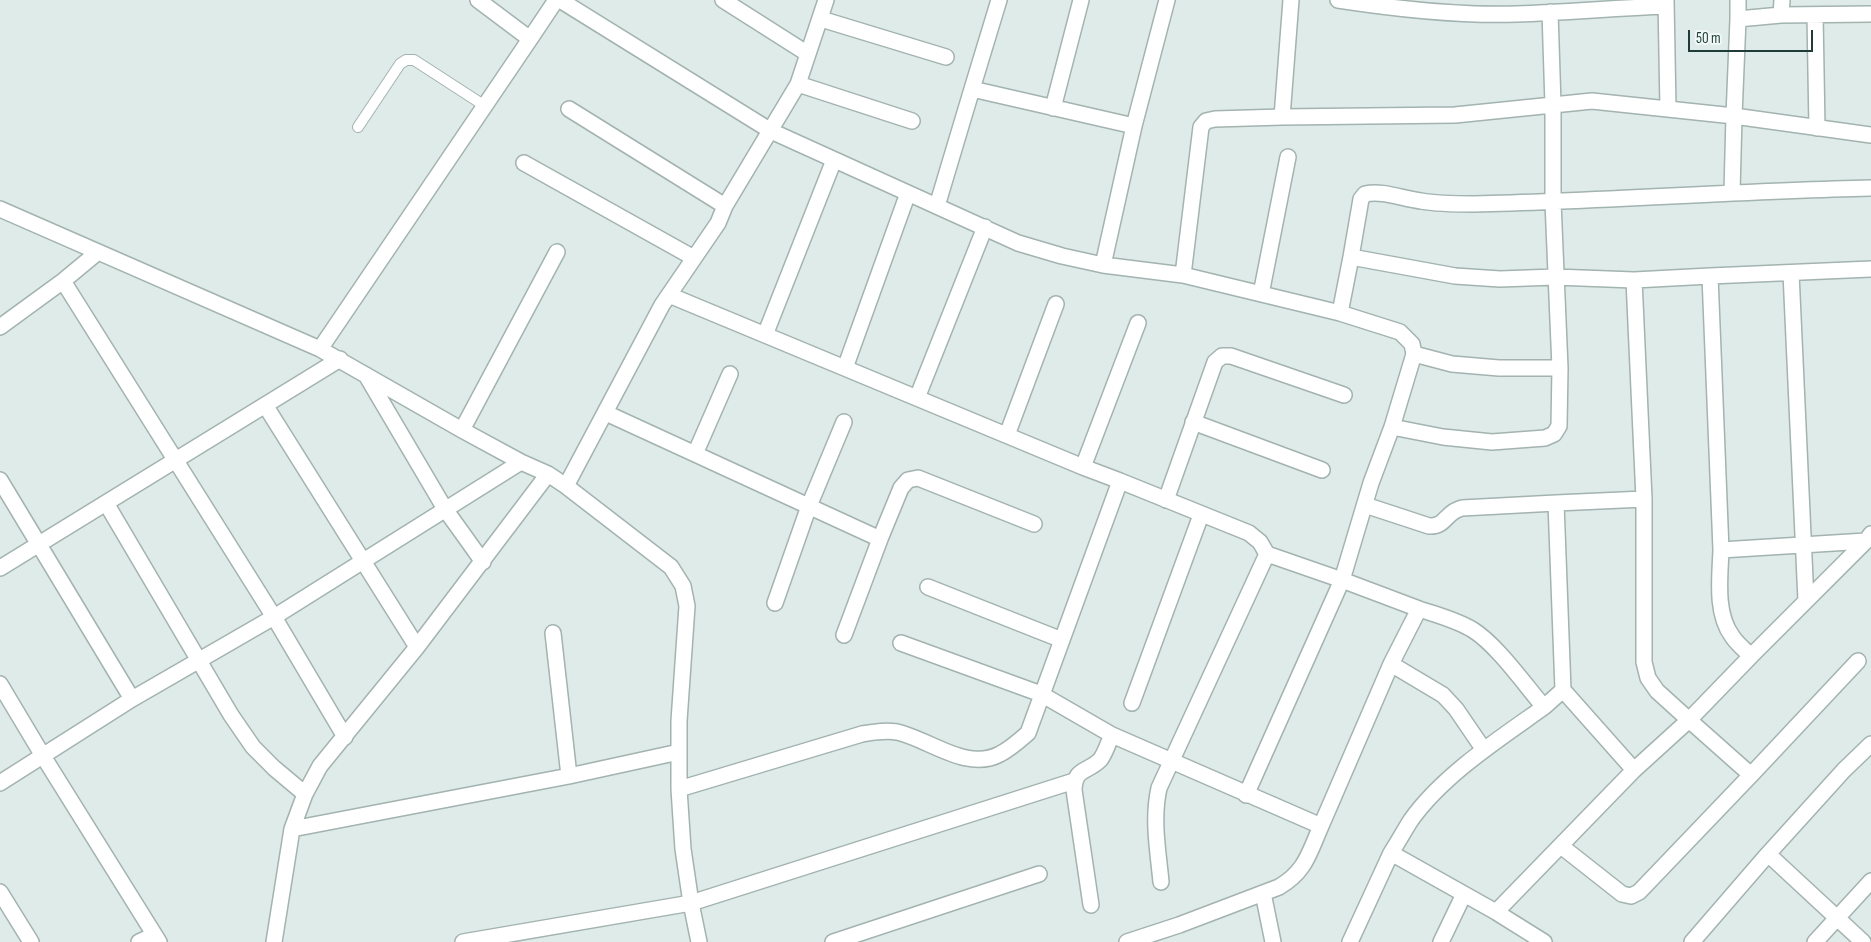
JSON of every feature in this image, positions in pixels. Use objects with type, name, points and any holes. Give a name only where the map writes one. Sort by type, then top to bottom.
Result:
[{"type":"street","points":[[478,0],[530,39]]},
{"type":"street","points":[[320,349],[556,0]]},
{"type":"street","points":[[560,0],[771,131],[1018,242],[1062,256],[1103,266],[1183,275],[1340,313],[1400,332],[1412,344],[1414,354],[1342,580],[1246,795]]},
{"type":"street","points":[[723,0],[808,54]]},
{"type":"street","points":[[566,486],[669,295],[718,223],[725,206],[798,84],[826,0]]},
{"type":"street","points":[[937,206],[999,0]]},
{"type":"street","points":[[1053,108],[1081,0]]},
{"type":"street","points":[[1103,266],[1134,126],[1167,0]]},
{"type":"street","points":[[1282,117],[1291,0]]},
{"type":"street","points":[[1338,0],[1394,9],[1465,14],[1517,14],[1666,3],[1668,109]]},
{"type":"street","points":[[1732,192],[1738,0]]},
{"type":"street","points":[[1781,15],[1782,0]]},
{"type":"street","points":[[1392,427],[1443,437],[1492,442],[1545,438],[1554,434],[1559,426],[1560,368],[1555,277],[1550,12]]},
{"type":"street","points":[[1815,14],[1817,128]]},
{"type":"street","points":[[1738,19],[1781,15],[1871,14]]},
{"type":"street","points":[[821,18],[946,57]]},
{"type":"street","points":[[798,84],[912,121]]},
{"type":"street","points":[[972,89],[1134,126]]},
{"type":"street","points":[[1183,275],[1201,127],[1206,121],[1215,119],[1456,114],[1592,101],[1734,116],[1871,136]]},
{"type":"street","points":[[568,110],[725,206]]},
{"type":"street","points":[[1260,294],[1288,157]]},
{"type":"street","points":[[766,335],[834,160]]},
{"type":"street","points":[[524,164],[694,258]]},
{"type":"street","points":[[1340,313],[1352,257],[1361,199],[1365,194],[1373,192],[1421,202],[1470,204],[1553,202],[1732,192],[1871,188]]},
{"type":"street","points":[[844,368],[908,193]]},
{"type":"street","points":[[0,209],[340,359],[462,430],[521,462],[548,474],[671,567],[683,586],[687,606],[679,752],[680,789],[683,849],[699,942]]},
{"type":"street","points":[[917,398],[985,227]]},
{"type":"street","points":[[0,327],[63,281],[98,252]]},
{"type":"street","points":[[462,430],[557,252]]},
{"type":"street","points":[[1352,257],[1455,276],[1500,279],[1555,277],[1634,280],[1871,269]]},
{"type":"street","points":[[1791,273],[1806,601]]},
{"type":"street","points":[[1710,276],[1721,550],[1720,595],[1723,619],[1732,636],[1751,656]]},
{"type":"street","points":[[1634,280],[1644,499],[1644,662],[1648,678],[1657,691],[1751,774]]},
{"type":"street","points":[[63,281],[274,617],[345,737]]},
{"type":"street","points":[[669,295],[1083,467],[1248,533],[1260,542],[1267,554],[1473,629],[1488,641],[1544,707]]},
{"type":"street","points":[[1007,435],[1056,304]]},
{"type":"street","points":[[1083,467],[1138,323]]},
{"type":"street","points":[[1414,354],[1452,364],[1499,368],[1560,368]]},
{"type":"street","points":[[1166,500],[1215,362],[1222,356],[1231,356],[1344,395]]},
{"type":"street","points":[[0,568],[340,359]]},
{"type":"street","points":[[365,374],[445,509],[483,562]]},
{"type":"street","points":[[695,454],[730,374]]},
{"type":"street","points":[[265,405],[417,647]]},
{"type":"street","points":[[606,413],[880,539]]},
{"type":"street","points":[[774,603],[809,506],[844,422]]},
{"type":"street","points":[[1194,422],[1322,470]]},
{"type":"street","points":[[0,783],[132,699],[274,617],[521,462]]},
{"type":"street","points":[[274,942],[292,829],[305,794],[320,766],[417,647],[548,474]]},
{"type":"street","points":[[844,635],[900,488],[908,480],[918,478],[1034,524]]},
{"type":"street","points":[[0,480],[132,699]]},
{"type":"street","points":[[680,789],[862,734],[882,730],[898,733],[966,758],[984,759],[999,755],[1014,745],[1028,733],[1120,481]]},
{"type":"street","points":[[1365,505],[1436,527],[1454,510],[1462,508],[1644,499]]},
{"type":"street","points":[[106,503],[231,715],[253,747],[305,794]]},
{"type":"street","points":[[1556,503],[1563,690],[1634,770]]},
{"type":"street","points":[[1132,703],[1202,514]]},
{"type":"street","points":[[1721,550],[1803,545],[1868,538]]},
{"type":"street","points":[[1496,912],[1634,770],[1689,720],[1868,538]]},
{"type":"street","points":[[1161,882],[1155,820],[1155,806],[1159,788],[1267,554]]},
{"type":"street","points":[[928,587],[1062,640]]},
{"type":"street","points":[[1127,942],[1179,925],[1279,887],[1292,879],[1303,867],[1391,664],[1419,609]]},
{"type":"street","points":[[553,633],[569,776]]},
{"type":"street","points":[[901,643],[1041,694],[1112,735],[1246,795],[1321,826]]},
{"type":"street","points":[[1561,846],[1622,894],[1631,896],[1639,892],[1858,661]]},
{"type":"street","points":[[1391,664],[1444,695],[1484,750]]},
{"type":"street","points":[[0,684],[157,938],[139,942]]},
{"type":"street","points":[[1350,942],[1392,853],[1411,820],[1445,782],[1484,750],[1544,707],[1563,690]]},
{"type":"street","points":[[1091,905],[1074,781],[1077,774],[1101,758],[1112,735]]},
{"type":"street","points":[[1692,942],[1768,854],[1838,777],[1871,744]]},
{"type":"street","points":[[292,829],[569,776],[679,752]]},
{"type":"street","points":[[463,942],[691,902],[1074,781]]},
{"type":"street","points":[[1392,853],[1496,912],[1534,939]]},
{"type":"street","points":[[1768,854],[1863,942]]},
{"type":"street","points":[[832,942],[1039,874]]},
{"type":"street","points":[[1815,942],[1871,881]]},
{"type":"street","points":[[0,892],[31,942]]},
{"type":"street","points":[[1263,893],[1273,942]]},
{"type":"street","points":[[1441,942],[1464,894]]},
{"type":"lane","points":[[358,127],[400,64],[406,60],[414,60],[485,106]]}]
